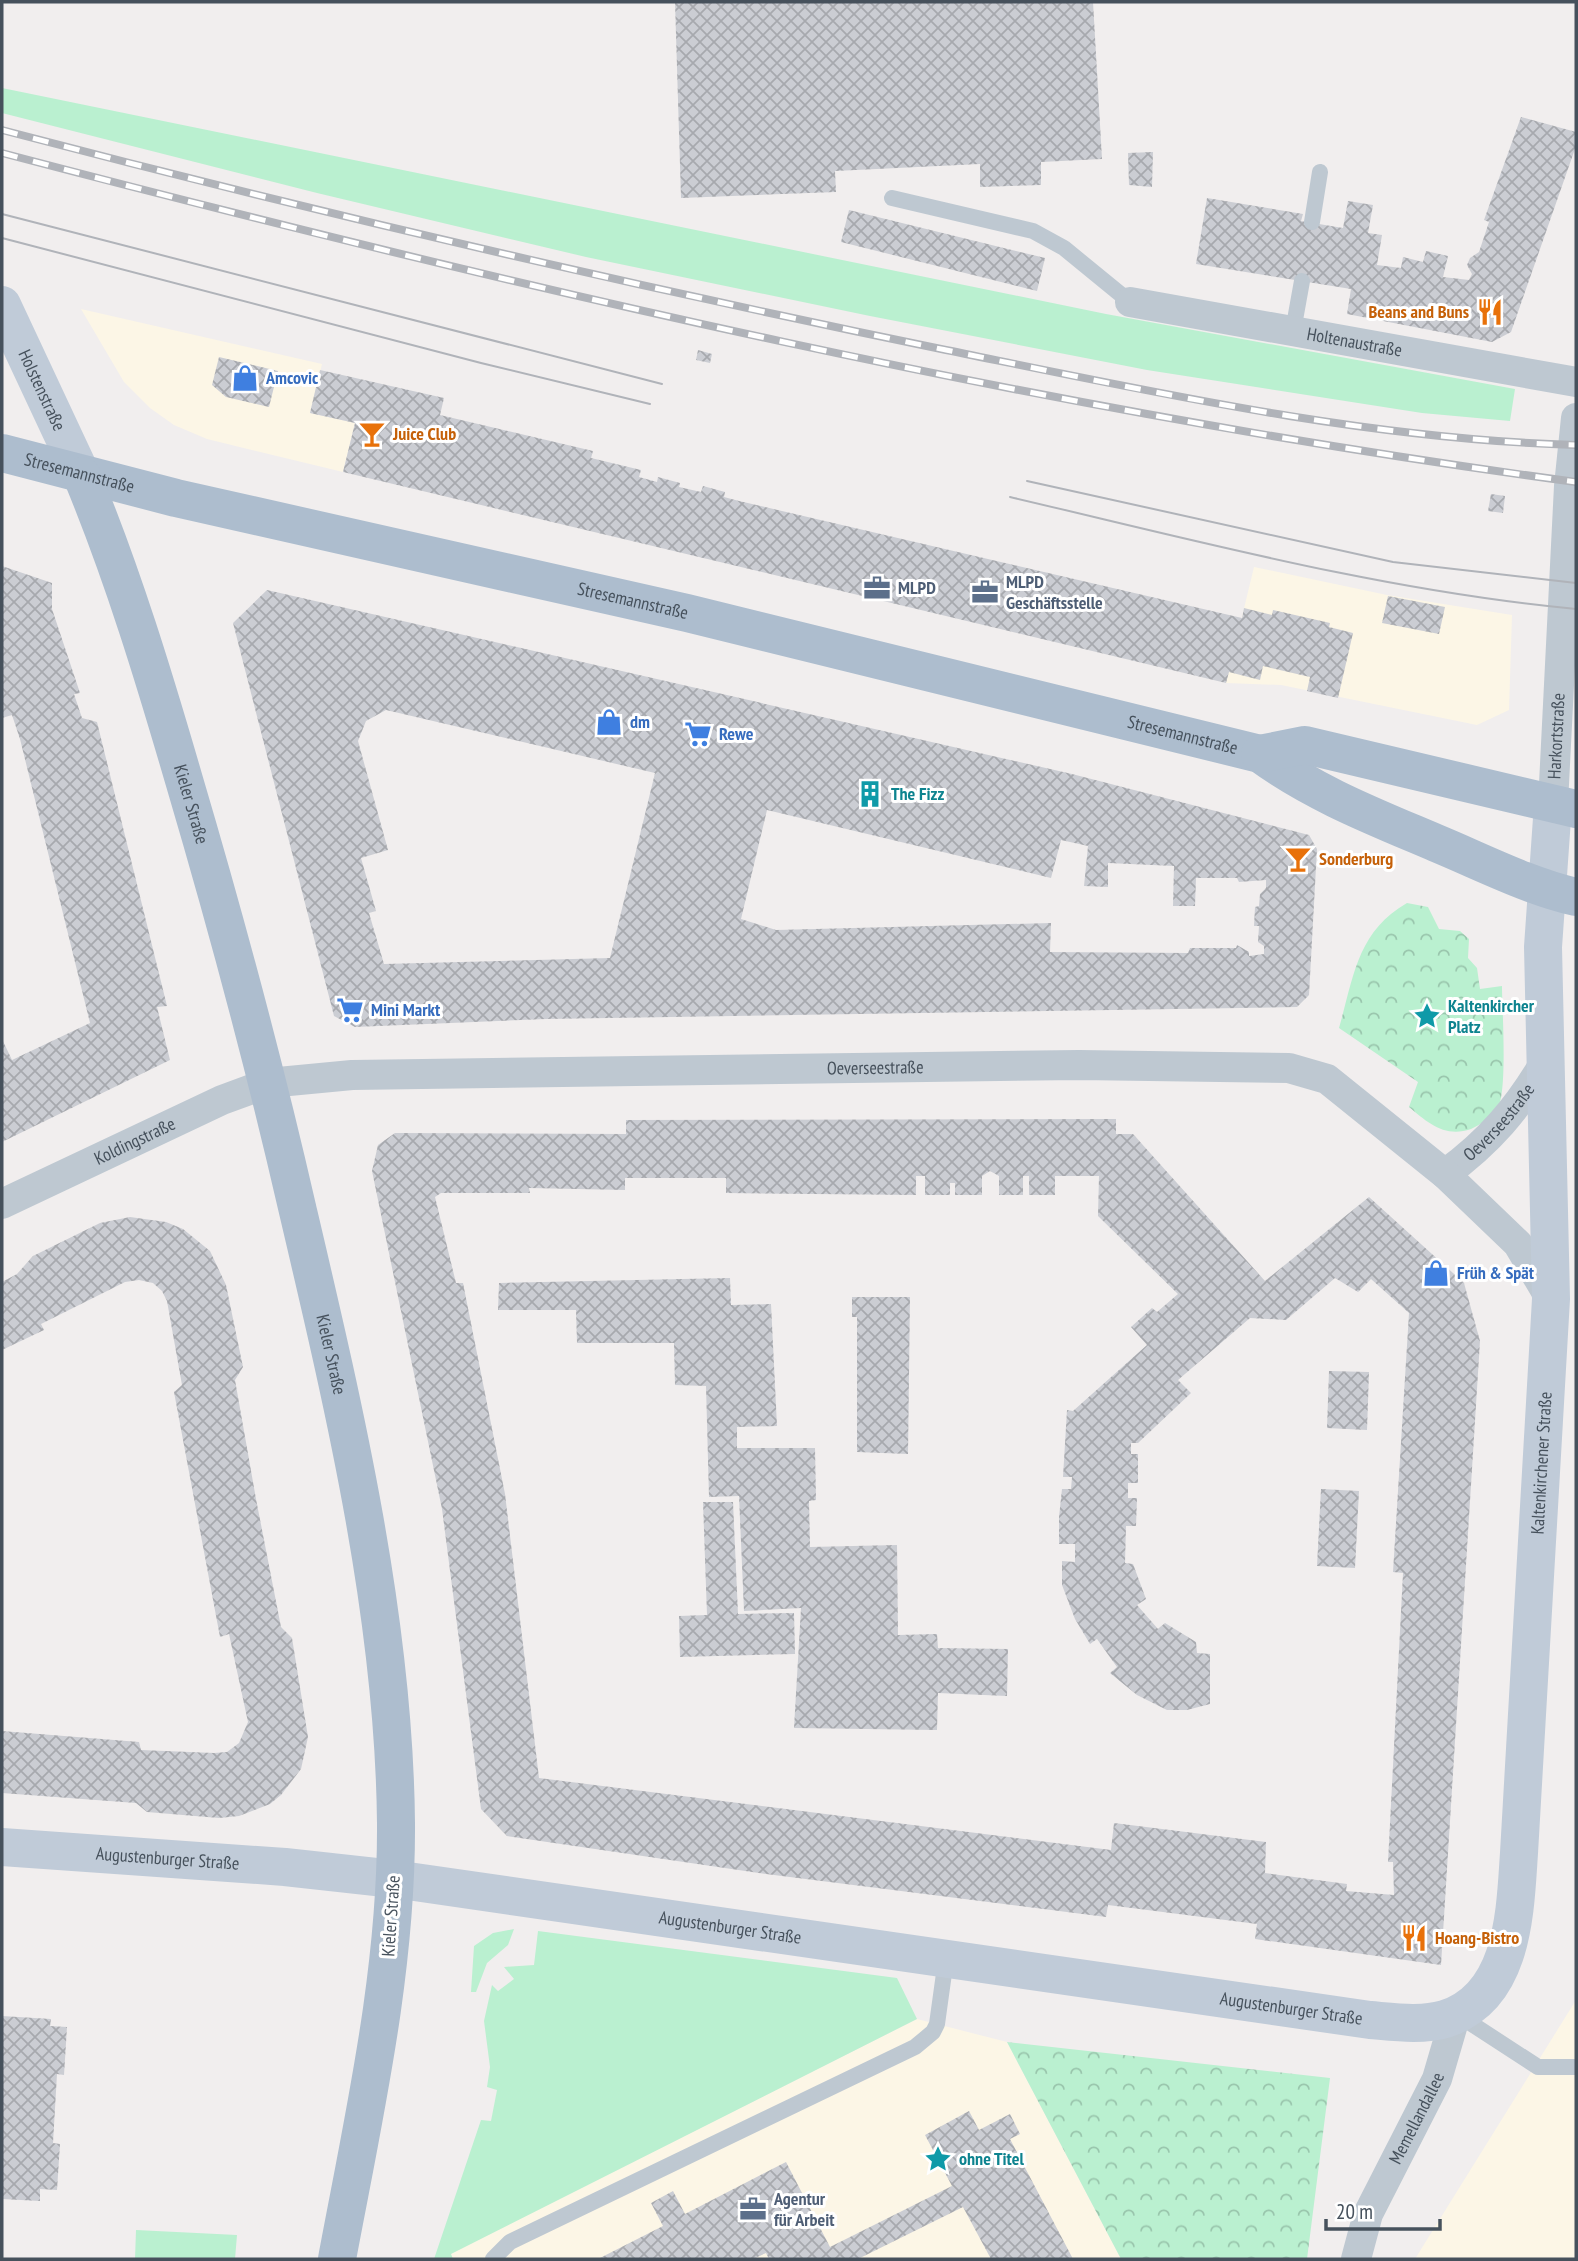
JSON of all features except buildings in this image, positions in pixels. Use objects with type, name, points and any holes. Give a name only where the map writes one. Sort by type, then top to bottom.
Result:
[{"type":"main road","name":"Stresemannstraße","points":[[2,453],[82,475],[443,560],[687,613],[1260,754],[1297,782],[1561,893]]},
{"type":"main road","name":"Kieler Straße","points":[[82,475],[132,606],[204,847],[268,1083],[361,1499],[389,1698],[394,1768],[394,1879],[385,1994],[337,2259]]},
{"type":"main road","name":"Stresemannstraße","points":[[1260,754],[1305,745],[1565,806]]},
{"type":"street","name":"Holtenaustraße","points":[[1130,302],[1576,383]]},
{"type":"street","name":"Holstenstraße","points":[[2,305],[82,475]]},
{"type":"street","name":"Harkortstraße","points":[[1565,806],[1569,486],[1576,418]]},
{"type":"street","name":"Kaltenkirchener Straße","points":[[1457,2014],[1469,2007],[1488,1988],[1500,1968],[1513,1920],[1533,1637],[1551,1299],[1543,947],[1561,893],[1565,806]]},
{"type":"street","name":"Oeverseestraße","points":[[1446,1174],[1488,1140],[1507,1120],[1545,1062]]},
{"type":"street","name":"Oeverseestraße","points":[[268,1083],[352,1075],[1079,1065],[1289,1068],[1327,1079],[1446,1174],[1518,1244],[1551,1299]]},
{"type":"street","name":"Koldingstraße","points":[[2,1204],[196,1110],[268,1083]]},
{"type":"street","name":"Augustenburger Straße","points":[[2,1847],[285,1867],[394,1879],[1370,2020],[1428,2022],[1457,2014]]},
{"type":"street","name":"Memellandallee","points":[[1356,2259],[1368,2214],[1437,2079],[1457,2014]]},
{"type":"lane","points":[[1312,222],[1320,172]]},
{"type":"lane","points":[[892,198],[1033,231],[1064,248],[1130,302]]},
{"type":"lane","points":[[1293,331],[1302,281]]},
{"type":"lane","points":[[493,2259],[510,2242],[915,2047],[933,2032],[937,2024],[946,1959]]},
{"type":"lane","points":[[1457,2014],[1538,2067],[1576,2067]]},
{"type":"shaded area","points":[[81,309],[322,364],[310,413],[355,423],[343,472],[207,439],[174,425],[150,408],[124,382]]},
{"type":"shaded area","points":[[1254,567],[1387,595],[1512,615],[1509,710],[1477,725],[1281,685],[1226,683]]},
{"type":"shaded area","points":[[1576,2000],[1576,2259],[1415,2259]]},
{"type":"shaded area","points":[[917,2019],[1007,2042],[1121,2259],[453,2259],[450,2254]]},
{"type":"green space","points":[[2,88],[1106,314],[1515,389],[1510,421],[1422,413],[1147,370],[586,257],[317,193],[2,113]]},
{"type":"green space","points":[[1407,903],[1428,907],[1439,929],[1460,931],[1469,939],[1468,958],[1477,968],[1480,989],[1502,986],[1503,1070],[1500,1101],[1492,1116],[1471,1129],[1453,1132],[1437,1127],[1423,1118],[1409,1107],[1418,1082],[1339,1028],[1354,973],[1367,942],[1377,927]]},
{"type":"green space","points":[[514,1929],[508,1945],[487,1963],[476,1992],[471,1992],[474,1946],[493,1933]]},
{"type":"green space","points":[[538,1931],[897,1978],[917,2019],[451,2254],[453,2259],[434,2259],[481,2120],[491,2121],[497,2090],[487,2087],[490,2067],[484,2021],[492,1985],[498,1991],[514,1979],[504,1967],[534,1965]]},
{"type":"green space","points":[[1007,2042],[1330,2078],[1307,2259],[1121,2259]]},
{"type":"green space","points":[[136,2230],[237,2235],[235,2259],[135,2259]]},
{"type":"tram line","points":[[2,214],[662,384]]},
{"type":"tram line","points":[[2,238],[481,363],[650,404]]},
{"type":"tram line","points":[[1027,481],[1393,562],[1576,583]]},
{"type":"tram line","points":[[1010,497],[1362,577],[1504,601],[1576,609]]},
{"type":"railway","points":[[2,130],[354,219],[827,325],[1102,382],[1260,411],[1417,434],[1576,445]]},
{"type":"railway","points":[[2,153],[392,252],[784,342],[1178,420],[1576,482]]},
{"type":"place","name":"Beans and Buns","points":[[1490,312]]},
{"type":"place","name":"Amcovic","points":[[245,378]]},
{"type":"place","name":"Juice Club","points":[[372,434]]},
{"type":"place","name":"MLPD","points":[[877,588]]},
{"type":"place","name":"MLPD Geschäftsstelle","points":[[985,592]]},
{"type":"place","name":"dm","points":[[609,722]]},
{"type":"place","name":"Rewe","points":[[698,734]]},
{"type":"place","name":"The Fizz","points":[[870,794]]},
{"type":"place","name":"Sonderburg","points":[[1298,859]]},
{"type":"place","name":"Mini Markt","points":[[350,1010]]},
{"type":"place","name":"Kaltenkircher Platz","points":[[1427,1016]]},
{"type":"place","name":"Früh & Spät","points":[[1436,1273]]},
{"type":"place","name":"Hoang-Bistro","points":[[1414,1938]]},
{"type":"place","name":"ohne Titel","points":[[938,2159]]},
{"type":"place","name":"Agentur für Arbeit","points":[[753,2209]]}]
